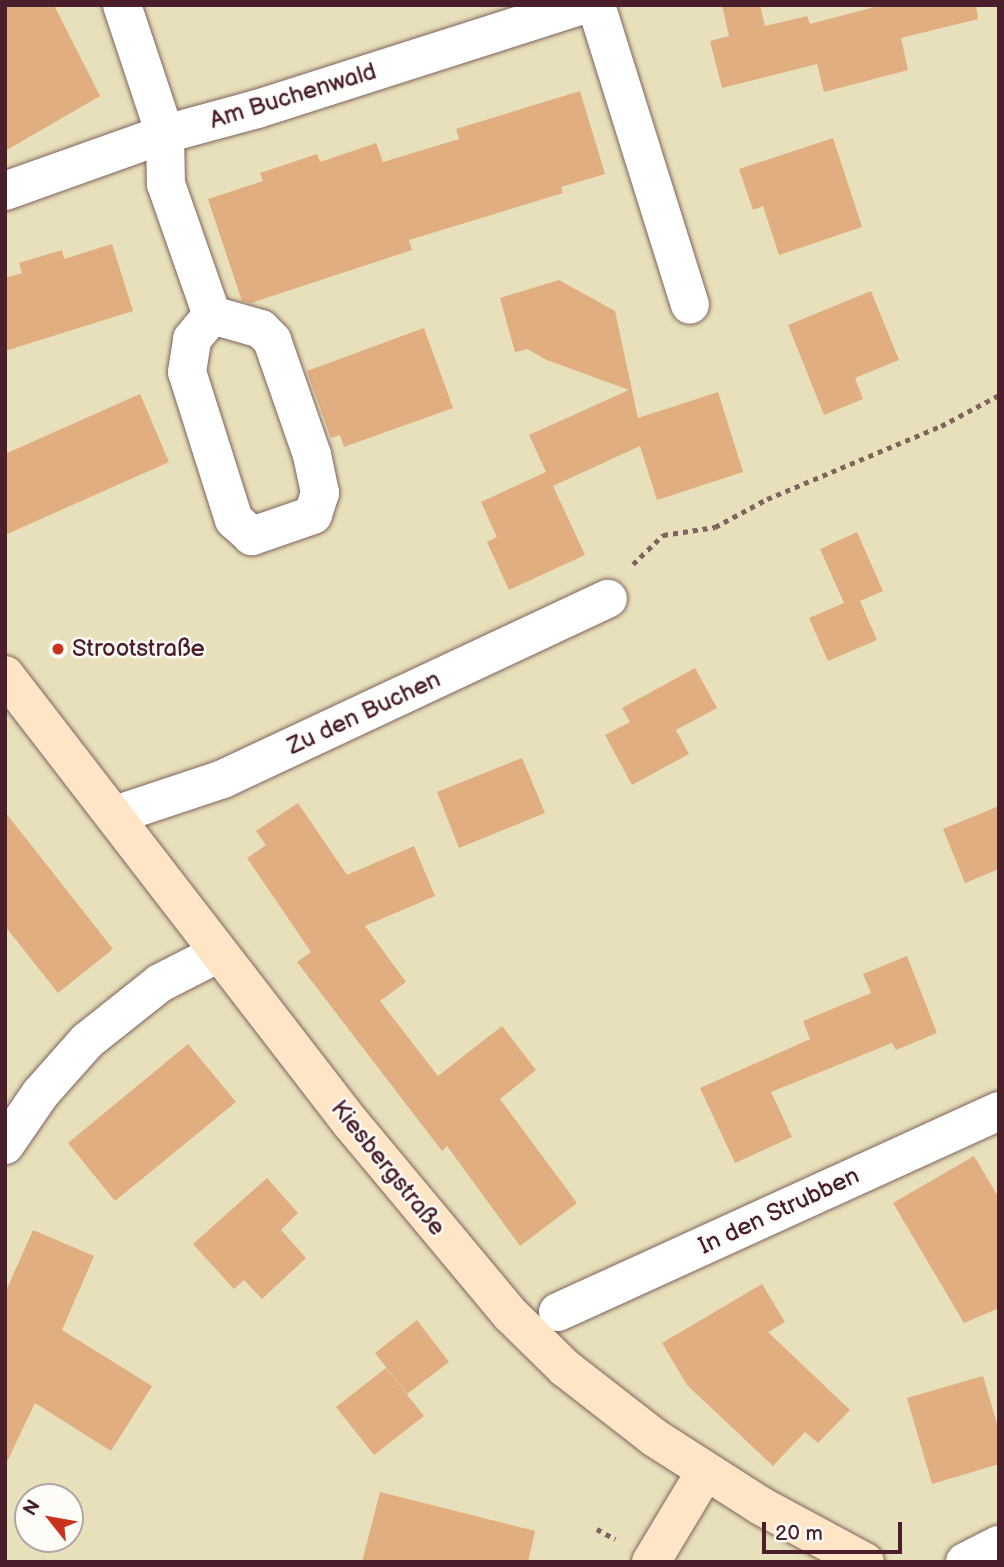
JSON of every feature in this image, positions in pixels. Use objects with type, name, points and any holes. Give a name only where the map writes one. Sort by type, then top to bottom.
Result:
[{"type":"street","points":[[122,5],[165,134],[166,184],[212,314]]},
{"type":"street","name":"Am Buchenwald","points":[[5,191],[165,134],[271,105],[583,5]]},
{"type":"street","points":[[596,5],[690,305]]},
{"type":"street","points":[[212,314],[261,328],[272,340],[312,455],[320,493],[313,515],[252,536],[234,520],[187,372],[192,339],[212,314]]},
{"type":"street","name":"Zu den Buchen","points":[[115,815],[223,779],[608,599]]},
{"type":"street","name":"Kiesbergstraße","points":[[5,675],[350,1122],[511,1315],[565,1368],[705,1472],[865,1562]]},
{"type":"street","points":[[5,1145],[40,1094],[87,1041],[160,983],[219,953]]},
{"type":"street","name":"In den Strubben","points":[[558,1312],[999,1111]]},
{"type":"street","points":[[651,1562],[705,1472]]},
{"type":"street","points":[[965,1562],[999,1545]]},
{"type":"path","points":[[608,599],[639,555],[663,536],[715,527],[767,499],[941,426],[999,396]]},
{"type":"building","points":[[5,5],[54,5],[100,96],[5,151]]},
{"type":"building","points":[[722,5],[760,5],[765,26],[807,16],[810,24],[882,5],[976,5],[978,19],[901,38],[908,70],[824,92],[817,64],[722,88],[710,41],[729,36]]},
{"type":"building","points":[[580,91],[605,174],[561,187],[563,193],[409,240],[412,250],[251,303],[242,301],[208,199],[263,181],[260,173],[317,154],[320,162],[376,143],[383,162],[459,139],[456,129]]},
{"type":"building","points":[[833,138],[862,227],[779,255],[763,206],[753,210],[739,169]]},
{"type":"building","points":[[112,244],[133,311],[5,351],[5,278],[22,273],[19,263],[62,250],[64,259]]},
{"type":"building","points":[[559,280],[615,311],[638,418],[718,392],[743,472],[657,500],[640,446],[553,486],[585,555],[509,590],[487,542],[497,537],[481,502],[546,472],[529,435],[629,390],[547,360],[527,349],[515,352],[500,298]]},
{"type":"building","points":[[871,291],[899,360],[855,378],[863,399],[824,415],[788,325]]},
{"type":"building","points":[[424,328],[453,408],[344,447],[340,435],[331,438],[307,371]]},
{"type":"building","points":[[140,394],[169,462],[5,535],[5,454]]},
{"type":"building","points":[[857,532],[883,591],[860,601],[877,640],[828,661],[809,618],[844,603],[820,549]]},
{"type":"building","points":[[695,668],[717,708],[676,730],[689,754],[632,785],[605,735],[630,722],[622,708]]},
{"type":"building","points":[[522,758],[545,813],[459,848],[437,792]]},
{"type":"building","points":[[298,803],[347,875],[414,846],[435,896],[365,926],[406,982],[380,1001],[438,1076],[502,1026],[536,1070],[500,1099],[577,1203],[520,1246],[447,1146],[442,1151],[297,962],[311,952],[247,858],[266,845],[256,831]]},
{"type":"building","points":[[999,806],[999,869],[965,883],[943,829]]},
{"type":"building","points":[[5,812],[113,949],[58,993],[5,926]]},
{"type":"building","points":[[907,956],[937,1033],[896,1050],[892,1043],[771,1092],[792,1137],[735,1163],[700,1088],[810,1039],[803,1021],[871,993],[863,974]]},
{"type":"building","points":[[188,1044],[236,1102],[115,1201],[68,1143]]},
{"type":"building","points":[[974,1156],[999,1198],[999,1308],[964,1323],[893,1203]]},
{"type":"building","points":[[267,1178],[298,1213],[281,1230],[306,1258],[262,1299],[244,1280],[234,1289],[193,1244]]},
{"type":"building","points":[[33,1230],[94,1256],[62,1330],[152,1386],[111,1451],[35,1403],[5,1466],[5,1293]]},
{"type":"building","points":[[762,1284],[785,1322],[768,1332],[850,1410],[818,1443],[805,1432],[773,1466],[687,1385],[662,1343]]},
{"type":"building","points":[[417,1320],[449,1362],[407,1394],[375,1353]]},
{"type":"building","points":[[386,1368],[424,1416],[374,1455],[336,1407]]},
{"type":"building","points":[[983,1376],[999,1431],[999,1464],[932,1484],[907,1398]]},
{"type":"building","points":[[380,1492],[535,1531],[528,1562],[362,1562]]},
{"type":"place","name":"Strootstraße","points":[[58,649]]}]
